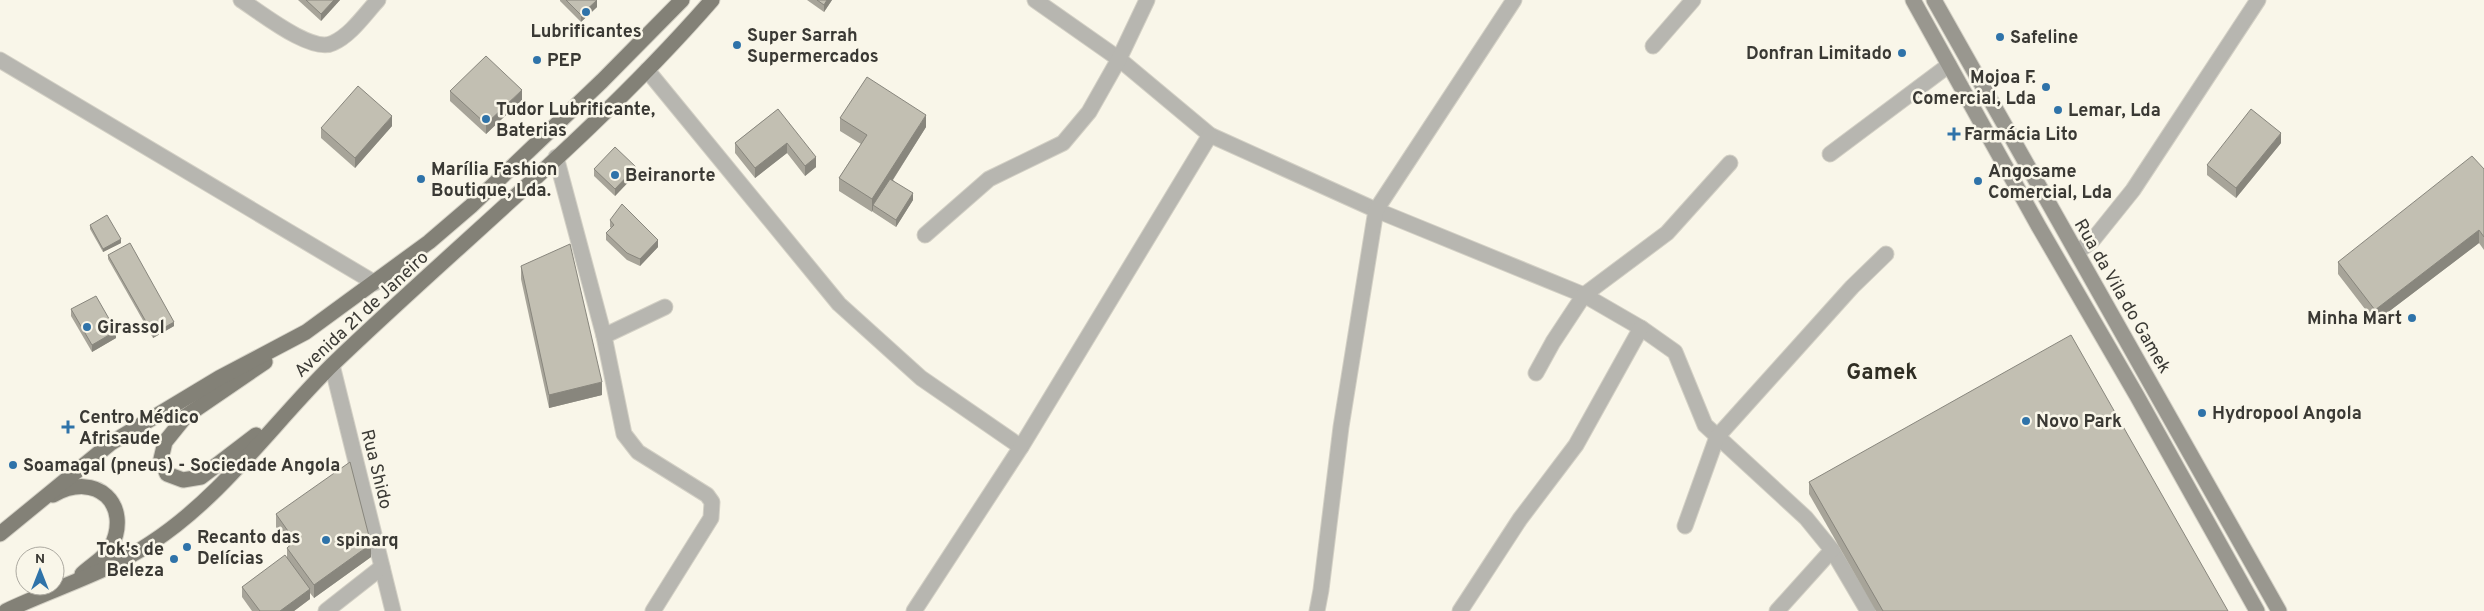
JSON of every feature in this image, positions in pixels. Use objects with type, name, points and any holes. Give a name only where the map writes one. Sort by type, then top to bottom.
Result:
[{"type":"main road","name":"Avenida 21 de Janeiro","points":[[0,534],[82,464],[133,428],[219,378],[306,332],[375,283],[471,206],[627,57],[682,0]]},
{"type":"main road","name":"Avenida 21 de Janeiro","points":[[6,611],[120,561],[151,544],[203,502],[332,365],[647,70],[712,0]]},
{"type":"main road","points":[[1913,0],[2257,611]]},
{"type":"main road","name":"Rua da Vila do Gamek","points":[[1934,0],[2279,611]]},
{"type":"main road","points":[[296,402],[230,457],[201,477],[183,480],[167,474],[161,459],[165,442],[186,416],[232,386],[306,332]]},
{"type":"main road","points":[[21,516],[65,488],[81,484],[96,489],[107,496],[115,510],[115,524],[110,549],[72,583]]},
{"type":"street","points":[[241,0],[304,40],[318,46],[332,45],[342,38],[378,0]]},
{"type":"street","points":[[1035,0],[1120,59],[1210,135],[1376,210],[1584,295],[1641,328],[1675,352],[1705,425],[1806,518],[1832,550],[1868,611]]},
{"type":"street","points":[[925,235],[989,179],[1063,143],[1088,112],[1120,59],[1147,0]]},
{"type":"street","points":[[1317,611],[1341,427],[1376,210],[1514,0]]},
{"type":"street","points":[[1653,46],[1693,0]]},
{"type":"street","points":[[2076,252],[2092,241],[2133,190],[2258,0]]},
{"type":"street","points":[[0,60],[375,283]]},
{"type":"street","points":[[1830,154],[1949,65]]},
{"type":"street","points":[[647,70],[840,304],[921,378],[1021,447]]},
{"type":"street","points":[[914,611],[1021,447],[1210,135]]},
{"type":"street","points":[[556,157],[604,336],[624,434],[638,452],[707,495],[712,502],[711,518],[653,611]]},
{"type":"street","points":[[1536,373],[1553,342],[1584,295],[1667,233],[1730,163]]},
{"type":"street","points":[[1685,526],[1717,437],[1852,286],[1886,254]]},
{"type":"street","points":[[604,336],[664,307]]},
{"type":"street","points":[[1460,611],[1520,519],[1576,445],[1641,328]]},
{"type":"street","name":"Rua Shido","points":[[332,365],[394,611]]},
{"type":"street","points":[[1777,611],[1832,550]]},
{"type":"street","points":[[326,611],[382,567]]},
{"type":"building","points":[[306,0],[334,0],[321,14]]},
{"type":"building","points":[[566,0],[597,0],[581,15]]},
{"type":"building","points":[[817,0],[827,0],[824,5]]},
{"type":"building","points":[[486,56],[522,90],[486,124],[450,91]]},
{"type":"building","points":[[867,77],[926,115],[872,199],[839,178],[867,135],[840,118]]},
{"type":"building","points":[[358,86],[392,116],[355,158],[321,128]]},
{"type":"building","points":[[778,109],[816,157],[805,166],[787,143],[755,168],[735,143]]},
{"type":"building","points":[[2251,109],[2281,133],[2236,188],[2207,165]]},
{"type":"building","name":"Beiranorte","points":[[615,147],[636,167],[615,189],[594,169]]},
{"type":"building","points":[[2472,156],[2484,169],[2484,237],[2479,230],[2375,310],[2338,262]]},
{"type":"building","points":[[890,179],[913,193],[896,220],[873,205]]},
{"type":"building","points":[[622,204],[658,240],[640,259],[627,253],[606,233],[614,225],[610,220]]},
{"type":"building","points":[[107,215],[121,239],[103,249],[90,225]]},
{"type":"building","points":[[130,243],[174,322],[153,334],[108,255]]},
{"type":"building","points":[[570,244],[602,382],[549,395],[521,266]]},
{"type":"building","points":[[96,296],[116,331],[92,345],[71,309]]},
{"type":"building","name":"Novo Park","points":[[2071,335],[2228,611],[1883,611],[1809,482]]},
{"type":"building","name":"spinarq","points":[[350,462],[371,544],[314,585],[287,548],[295,541],[276,514]]},
{"type":"building","points":[[285,555],[310,589],[280,611],[260,611],[242,587]]},
{"type":"place","name":"Lubrificantes","points":[[586,12]]},
{"type":"place","name":"Safeline","points":[[2000,37]]},
{"type":"place","name":"Super Sarrah Supermercados","points":[[737,45]]},
{"type":"place","name":"Donfran Limitado","points":[[1902,53]]},
{"type":"place","name":"PEP","points":[[537,60]]},
{"type":"place","name":"Mojoa F. Comercial, Lda","points":[[2046,87]]},
{"type":"place","name":"Lemar, Lda","points":[[2058,110]]},
{"type":"place","name":"Tudor Lubrificante, Baterias","points":[[486,119]]},
{"type":"place","name":"Farmácia Lito","points":[[1954,134]]},
{"type":"place","name":"Beiranorte","points":[[615,175]]},
{"type":"place","name":"Marília Fashion Boutique, Lda.","points":[[421,179]]},
{"type":"place","name":"Angosame Comercial, Lda","points":[[1978,181]]},
{"type":"place","name":"Minha Mart","points":[[2412,318]]},
{"type":"place","name":"Girassol","points":[[87,327]]},
{"type":"place","name":"Hydropool Angola","points":[[2202,413]]},
{"type":"place","name":"Novo Park","points":[[2026,421]]},
{"type":"place","name":"Centro Médico Afrisaude","points":[[68,427]]},
{"type":"place","name":"Soamagal (pneus) - Sociedade Angola","points":[[13,465]]},
{"type":"place","name":"spinarq","points":[[326,540]]},
{"type":"place","name":"Recanto das Delícias","points":[[187,547]]},
{"type":"place","name":"Tok's de Beleza","points":[[174,559]]},
{"type":"district","name":"Gamek","points":[[1882,371]]}]
